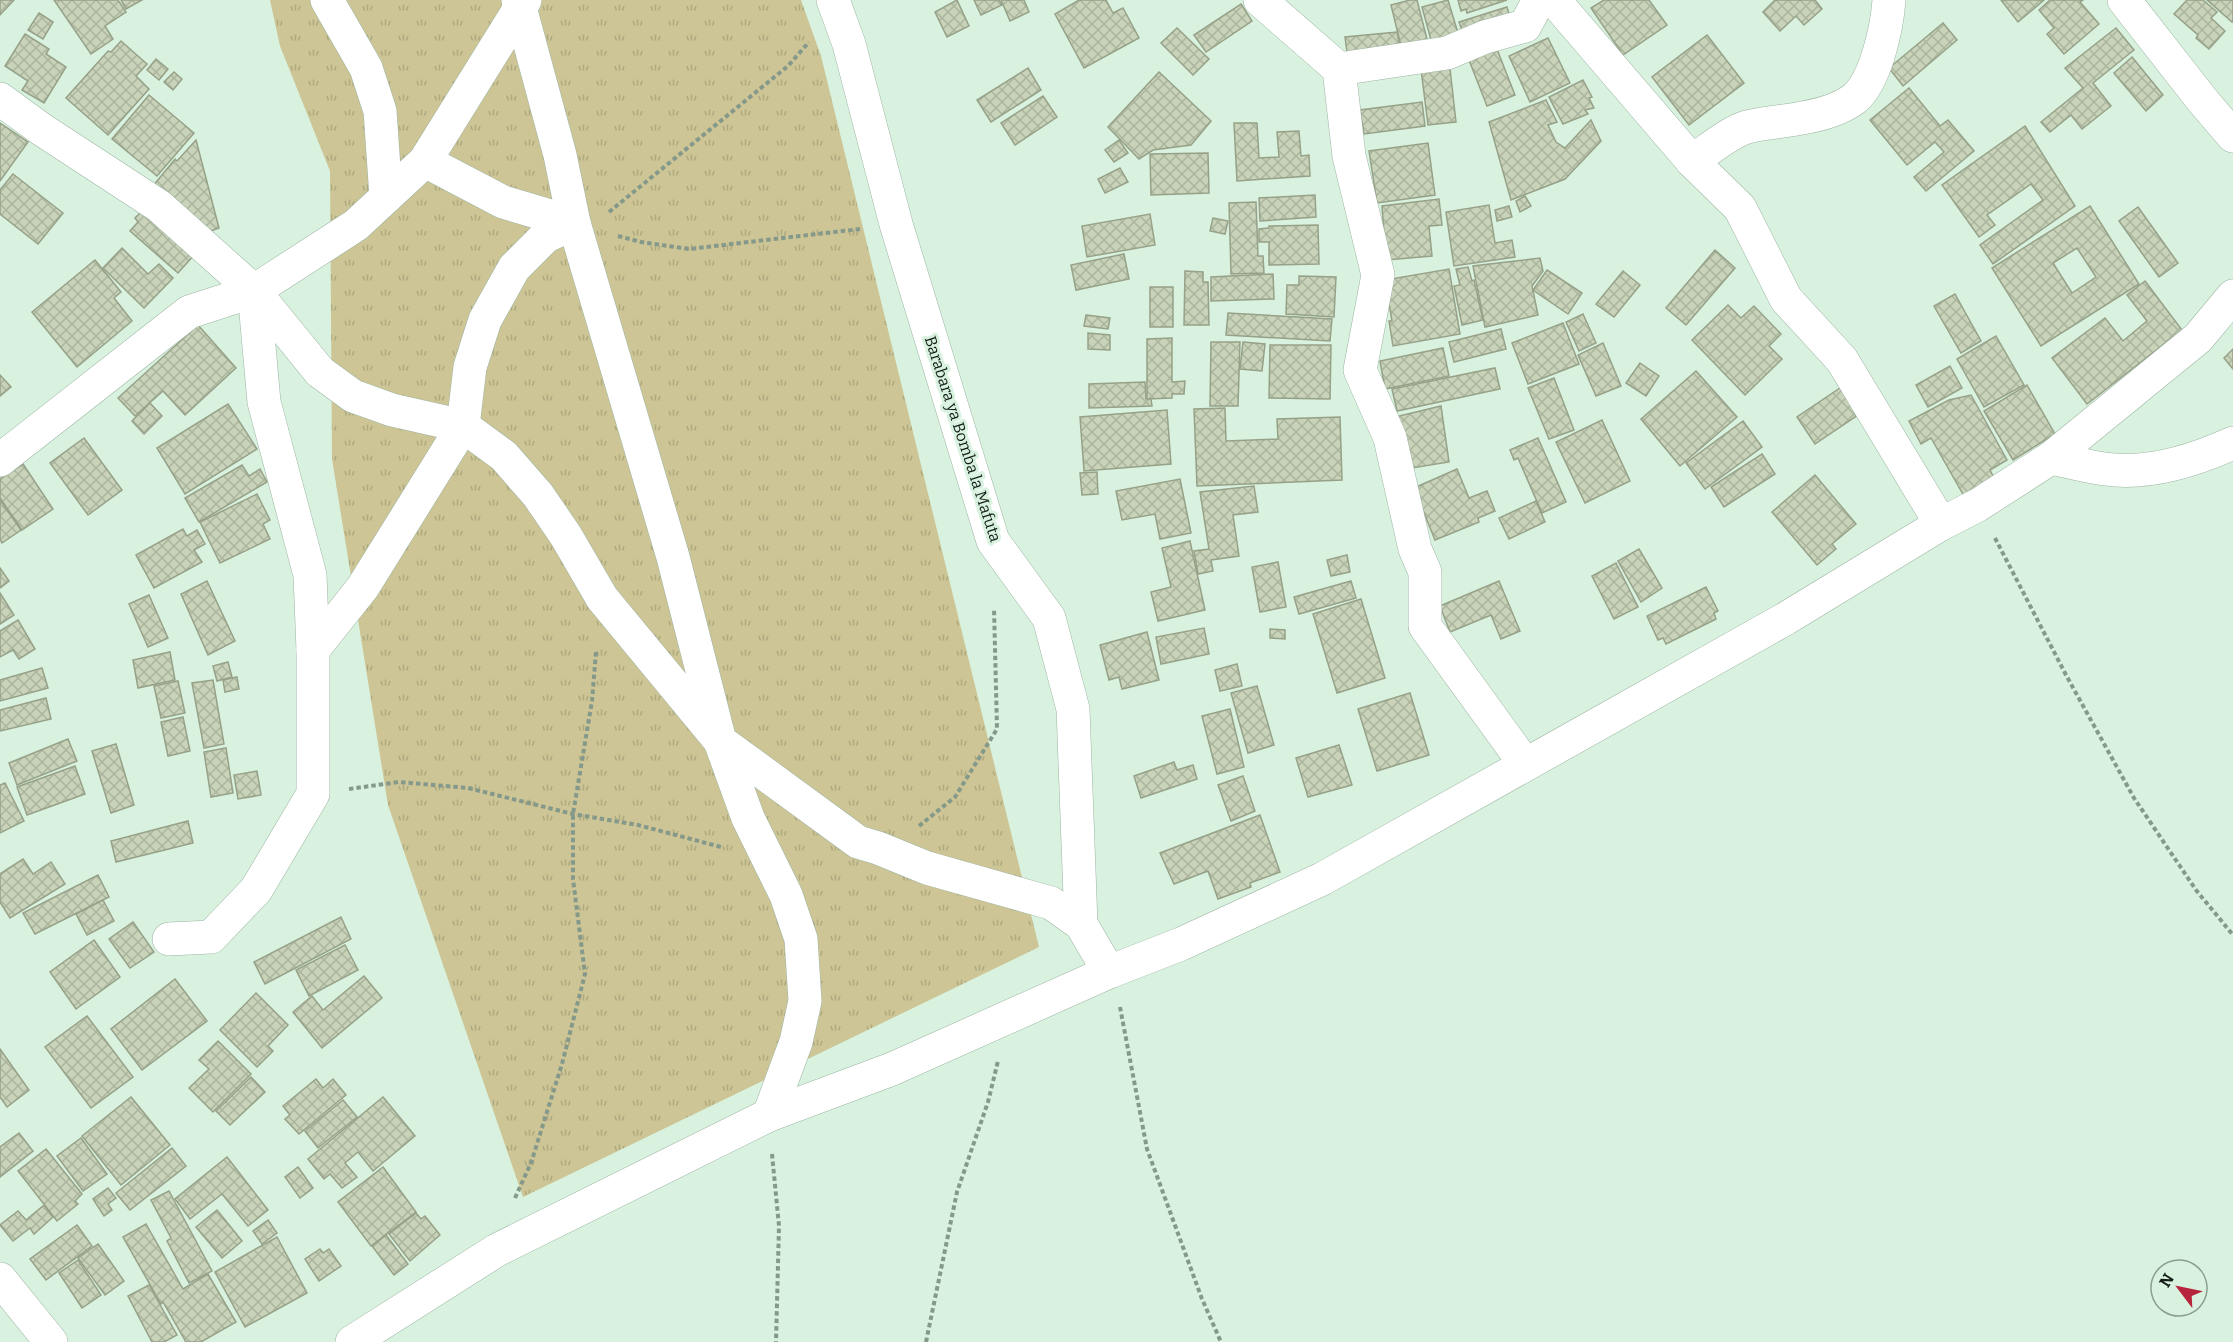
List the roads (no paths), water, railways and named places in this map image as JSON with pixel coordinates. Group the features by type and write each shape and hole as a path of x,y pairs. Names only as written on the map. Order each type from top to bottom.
{"street":[{"path":"327,0 366,68 380,111 386,197"},
{"path":"1260,0 1339,69 1349,156 1378,275 1360,370 1390,438 1415,549 1425,572 1425,626 1526,764"},
{"path":"1339,69 1447,53 1485,37 1525,26 1539,0"},
{"path":"1554,0 1692,162 1740,208 1786,298 1842,360 1941,524"},
{"path":"1692,162 1739,130 1837,110 1856,97 1872,74 1885,30 1889,0"},
{"path":"2124,0 2233,136"},
{"path":"0,459 189,312 254,291 356,225 425,161 521,3"},
{"path":"521,3 560,155 574,223 673,558 720,741 748,818 786,895 801,939 805,1001 796,1042 769,1115"},
{"name":"Barabara ya Bomba la Mafuta","path":"835,5 849,44 896,225 993,541 1049,618 1073,709 1081,924 1109,972"},
{"path":"0,99 41,129 159,206 254,291 320,372 353,396 392,410 463,426 504,456 538,495 566,536 602,598 720,741 858,842 927,868 1051,903 1081,924"},
{"path":"425,161 503,202 574,223"},
{"path":"313,650 363,587 463,426 470,367 485,320 514,268 545,237 574,223"},
{"path":"169,939 211,937 256,890 313,794 313,650 310,574 264,402 254,291"},
{"path":"352,1342 497,1250 769,1115 892,1069 1109,972 1181,944 1322,879 1785,619 1941,524 1978,505 2051,458 2198,339 2233,296"},
{"path":"2051,458 2116,470 2157,467 2206,455 2233,442"},
{"path":"0,1279 51,1342"}]}
